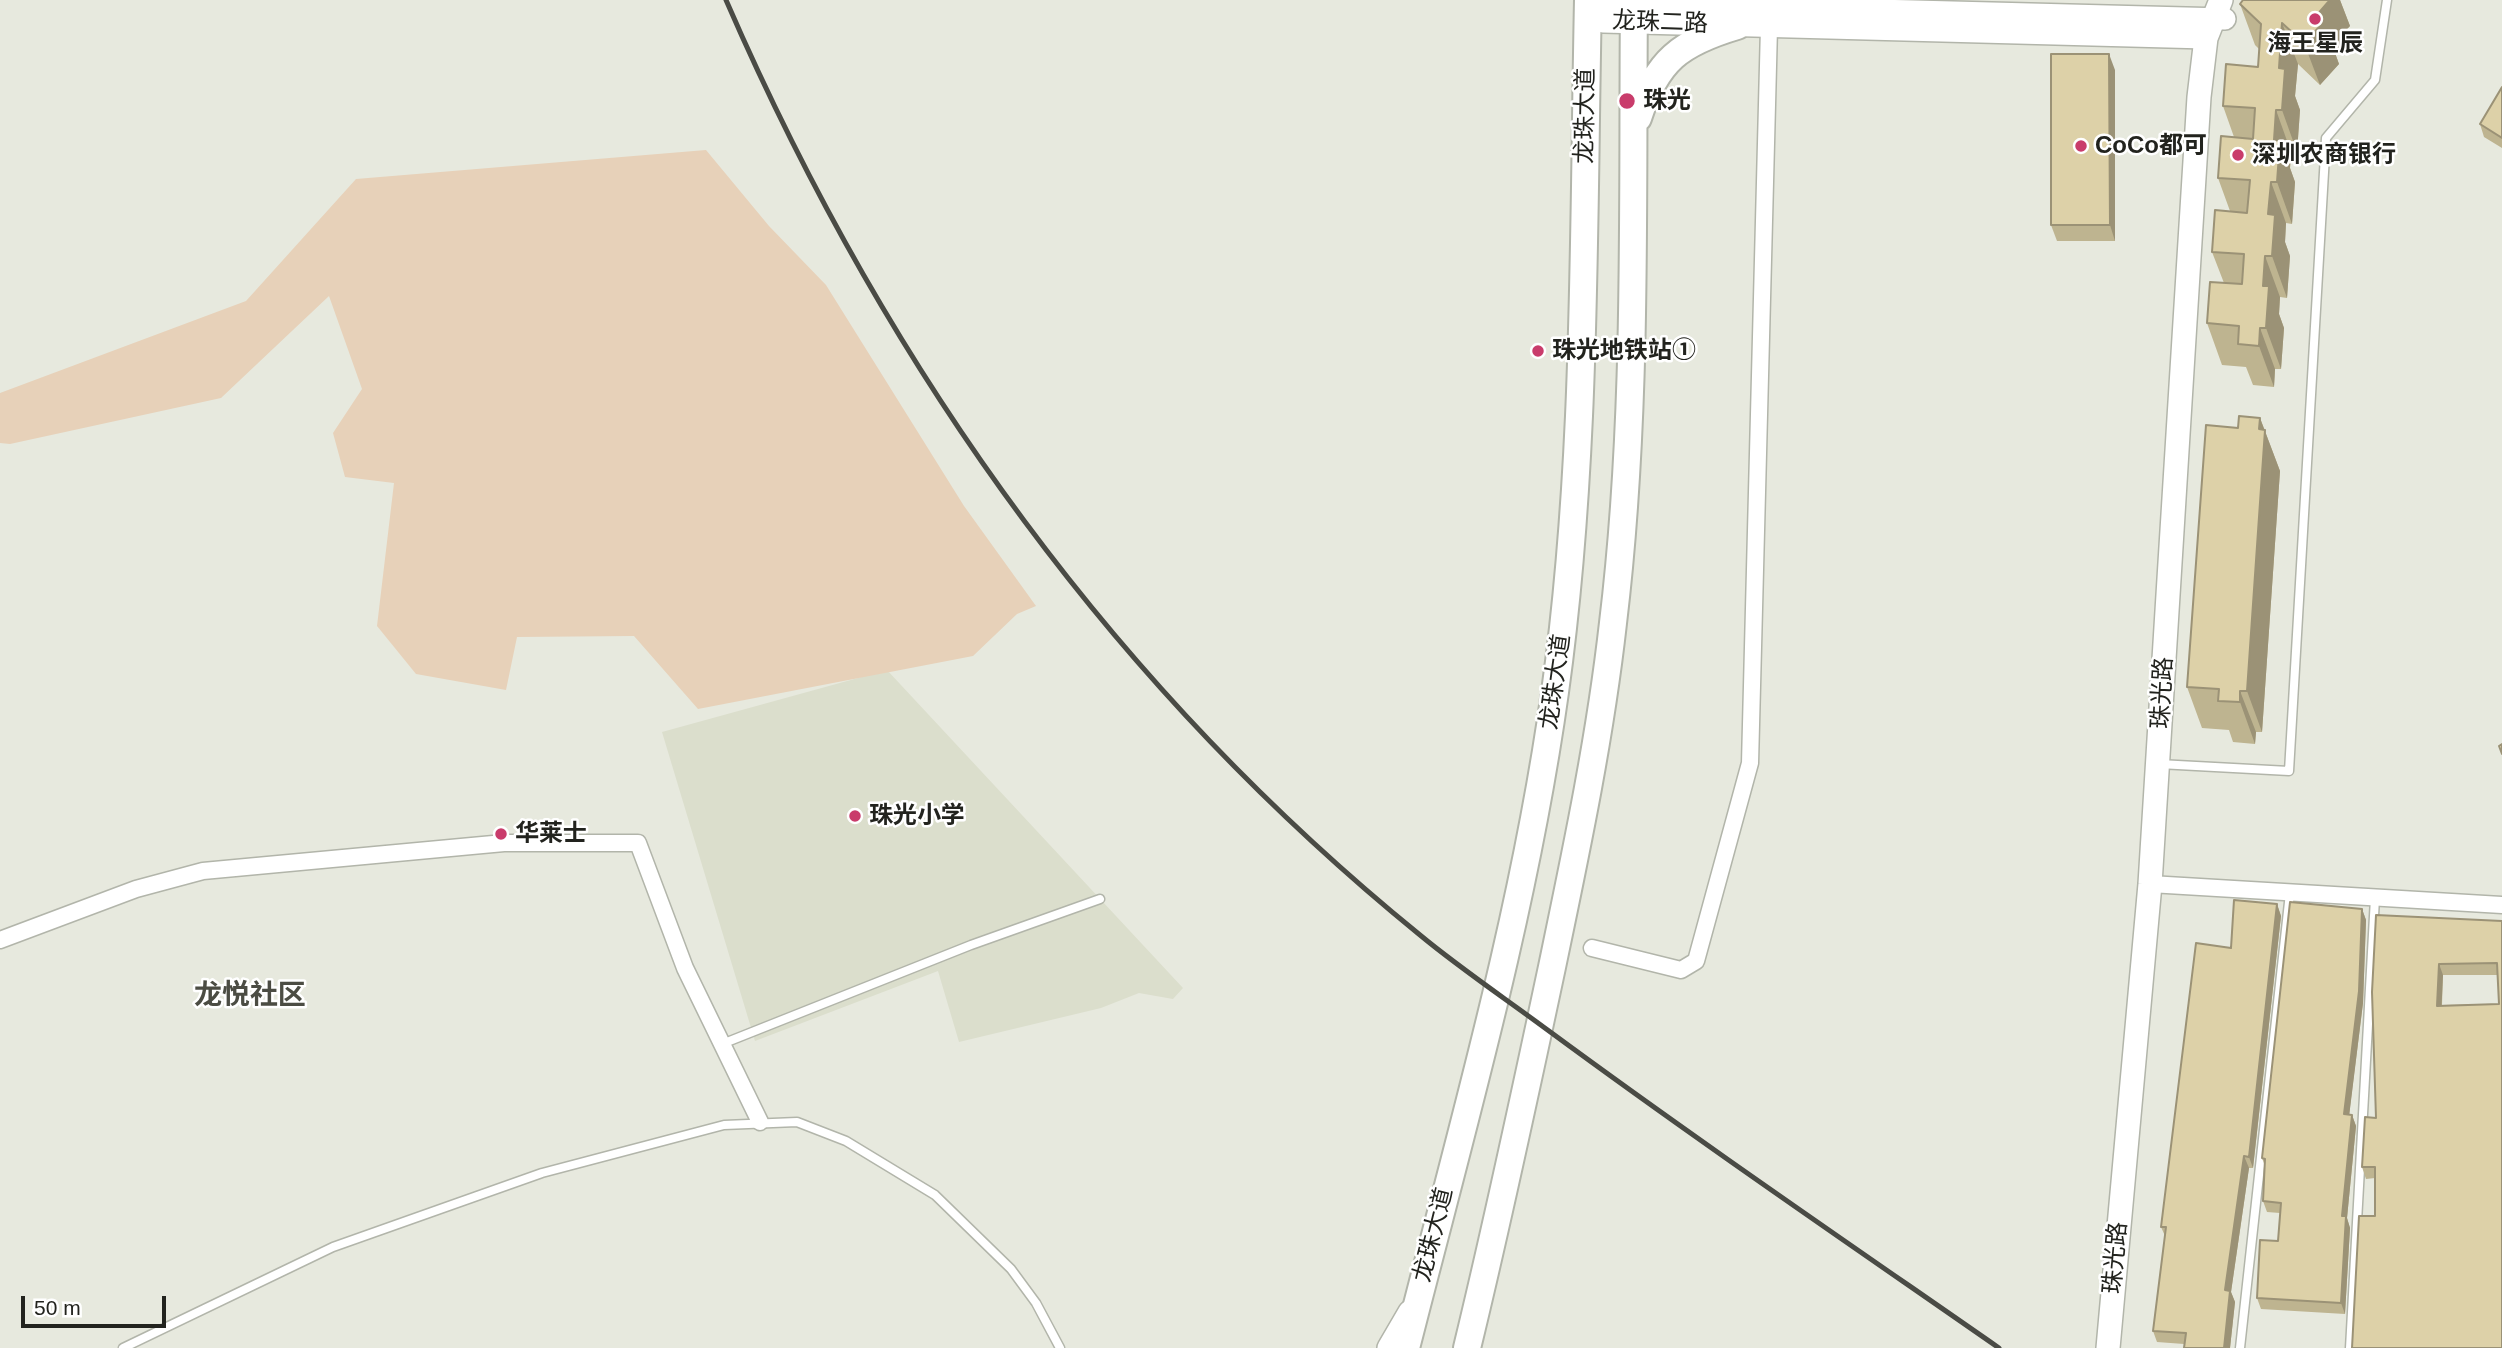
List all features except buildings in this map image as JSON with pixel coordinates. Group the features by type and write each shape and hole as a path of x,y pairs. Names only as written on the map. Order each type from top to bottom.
{"main road":[{"name":"龙珠大道","path":"1406,1348 1527,852 1558,668 1578,455 1588,6"},
{"name":"龙珠大道","path":"1467,1348 1506,1186 1575,862 1603,701 1626,471 1634,9"},
{"path":"1633,136 1657,73 1671,58 1731,11"},
{"name":"珠光路","path":"2111,1346 2159,764 2199,97 2220,15"},
{"path":"1389,1348 1420,1294"}],"street":[{"name":"龙珠二路","path":"1588,6 1603,22 1634,9 2220,15"},
{"path":"1592,948 1681,970 1696,961 1749,763 1770,11"},
{"path":"0,940 136,889 204,871 504,843 638,843 685,968 760,1122"},
{"path":"2150,884 2502,905"}],"lane":[{"path":"2159,764 2289,771 2326,138 2375,80 2387,0"},
{"path":"2240,1348 2290,892"},
{"path":"2350,1348 2375,898"},
{"path":"722,1044 971,945 1100,899"},
{"path":"123,1348 346,1242 542,1173 724,1125 760,1122 797,1122 846,1141 935,1195 1011,1269 1036,1303 1060,1348"}],"shaded area":[{"path":"706,150 769,226 826,285 964,506 1036,606 1017,614 973,656 698,709 634,636 517,637 506,690 416,674 377,626 394,483 345,477 333,433 362,389 329,296 221,398 10,444 0,443 0,393 246,301 356,179"},
{"name":"珠光小学","path":"887,670 1183,988 1173,999 1139,993 1101,1008 959,1042 938,971 755,1041 662,732"}],"railway":[{"path":"726,0 789,134 858,264 934,390 1016,510 1106,625 1203,734 1308,838 1451,960 1717,1152 1999,1348"}],"place":[{"name":"海王星辰","path":"2315,19"},
{"name":"珠光","path":"1627,101"},
{"name":"CoCo都可","path":"2081,146"},
{"name":"深圳农商银行","path":"2238,155"},
{"name":"珠光地铁站①","path":"1538,351"},
{"name":"珠光小学","path":"855,816"},
{"name":"华莱士","path":"501,834"}],"district":[{"name":"龙悦社区","path":"250,996"}]}
